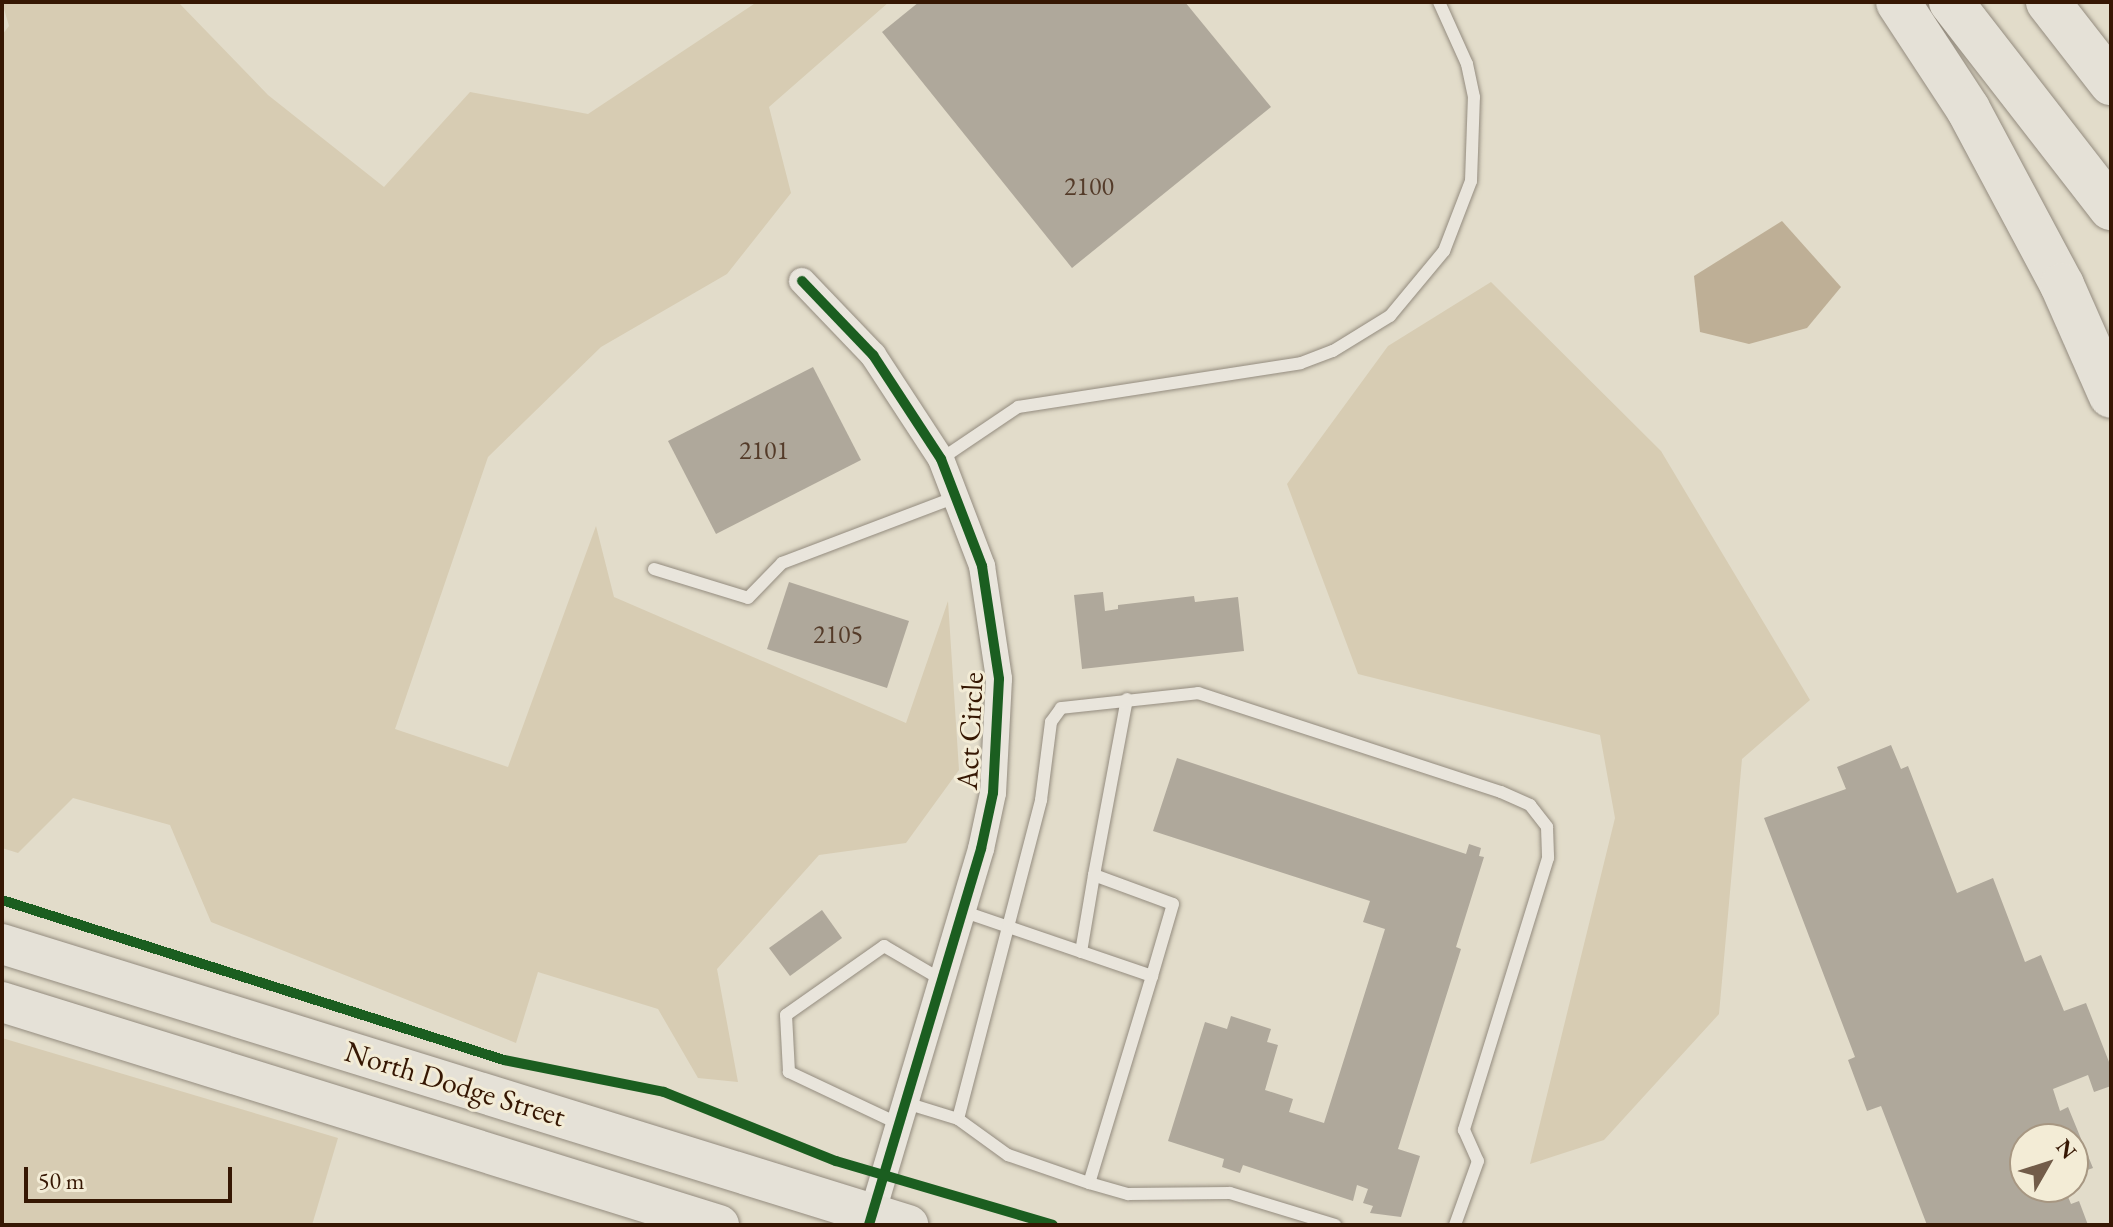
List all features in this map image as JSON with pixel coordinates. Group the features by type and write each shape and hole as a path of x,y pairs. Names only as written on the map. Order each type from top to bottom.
{"highway":[{"path":"1898,2 1968,109 2062,285 2111,396"},
{"path":"1951,2 2111,208"},
{"path":"2052,7 2111,62"},
{"path":"2052,7 2111,83"}],"main road":[{"name":"North Dodge Street","path":"2,944 883,1221"},
{"name":"North Dodge Street","path":"2,1002 719,1225"}],"street":[{"name":"Act Circle","path":"802,281 873,355 941,459 958,495 982,566 999,679 993,793 902,1114 883,1221"}],"lane":[{"path":"941,459 1018,407 1048,398 1301,363 1352,341 1390,316 1444,251 1471,181 1474,97 1467,64 1439,2"},
{"path":"654,569 748,598 782,563 958,495"},
{"path":"958,1119 1041,800 1051,722 1061,708 1198,693 1501,792 1530,805 1547,827 1548,858 1464,1130 1478,1161 1455,1225"},
{"path":"1081,952 1127,699"},
{"path":"1089,1183 1173,904 1094,875"},
{"path":"962,911 1152,976"},
{"path":"942,980 884,946 786,1015 789,1072 902,1114 958,1119 1008,1155 1128,1194 1230,1193 1335,1225"}],"shaded area":[{"path":"2,2 178,2 268,95 384,187 470,92 588,114 757,2 889,2 769,107 791,193 727,274 601,347 488,457 395,729 508,767 596,526 614,597 906,723 948,601 959,770 906,843 819,855 717,969 738,1082 698,1078 658,1009 538,972 516,1043 211,922 170,825 73,798 18,853 2,848 2,35 9,26"},
{"path":"1782,221 1841,287 1807,328 1749,344 1700,332 1694,276"},
{"path":"1491,282 1661,451 1810,700 1742,759 1719,1014 1604,1140 1530,1164 1615,818 1600,735 1358,674 1287,484 1388,346"},
{"path":"2,1038 338,1138 312,1225 2,1225"}],"building":[{"path":"919,2 1185,2 1271,107 1072,268 882,32"},
{"path":"813,367 861,460 716,534 668,441"},
{"path":"789,582 909,621 887,688 767,649"},
{"path":"1103,592 1105,611 1118,609 1118,605 1194,596 1195,602 1238,597 1244,651 1082,669 1074,595"},
{"path":"1891,745 1901,769 1908,766 1957,893 1993,878 2025,962 2041,955 2064,1011 2086,1003 2111,1067 2111,1086 2094,1092 2088,1075 2053,1089 2060,1111 2068,1107 2075,1123 2009,1123 2009,1203 2080,1203 2088,1225 1927,1225 1881,1106 1867,1111 1848,1060 1855,1057 1764,818 1846,789 1837,767"},
{"path":"1177,758 1466,854 1469,844 1481,848 1479,856 1484,857 1456,947 1461,949 1398,1149 1420,1156 1401,1217 1370,1213 1373,1206 1363,1203 1368,1189 1357,1185 1353,1201 1243,1165 1240,1173 1222,1167 1224,1159 1168,1141 1205,1022 1227,1029 1231,1016 1271,1029 1267,1042 1278,1045 1265,1090 1293,1099 1289,1112 1324,1123 1385,929 1363,922 1370,901 1153,831"},
{"path":"822,910 842,938 790,976 769,948"}],"cycle path":[{"path":"802,281 873,355 941,459 982,566 999,679 993,793 981,849 869,1225"},
{"path":"2,900 504,1060 664,1092 836,1161 1053,1225"}]}
